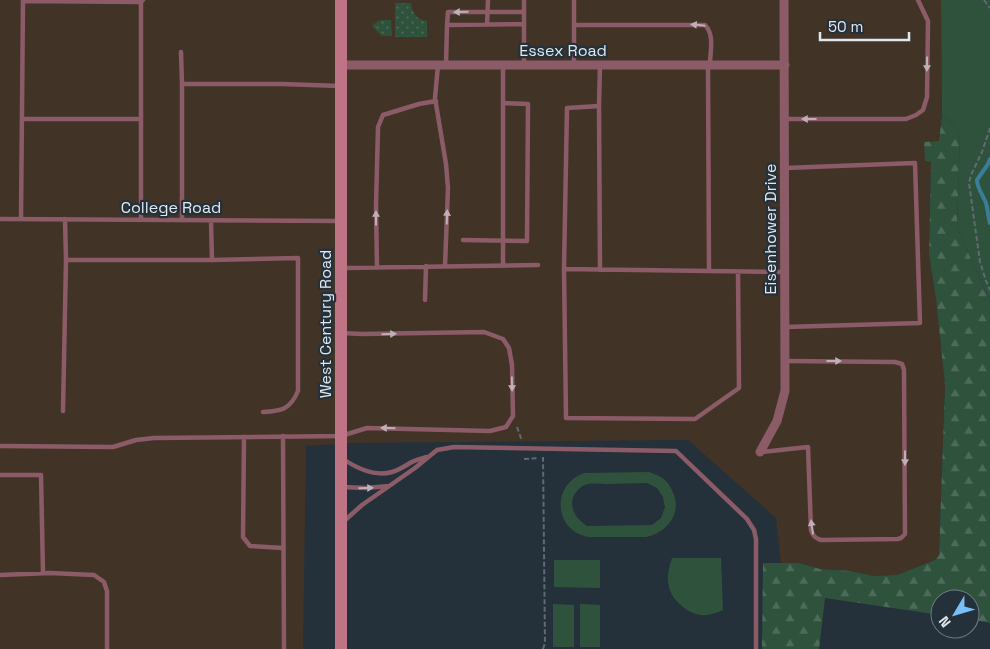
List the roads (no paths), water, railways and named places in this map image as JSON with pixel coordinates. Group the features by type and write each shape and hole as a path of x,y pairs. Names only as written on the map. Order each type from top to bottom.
{"main road":[{"name":"West Century Road","path":"341,0 341,649"}],"street":[{"name":"Eisenhower Drive","path":"760,452 777,420 785,391 784,0"},
{"name":"Essex Road","path":"341,65 785,64"}],"lane":[{"path":"21,219 23,0 142,1 141,220"},
{"path":"487,25 488,0"},
{"path":"524,0 524,65"},
{"path":"574,0 574,65"},
{"path":"785,119 906,119 923,110 927,97 928,21 918,0"},
{"path":"445,266 448,188 436,101 448,12 524,12"},
{"path":"447,25 524,24"},
{"path":"575,25 705,25 710,32 709,271"},
{"path":"181,52 182,220"},
{"path":"502,266 503,65"},
{"path":"600,65 600,270"},
{"path":"182,84 341,86"},
{"path":"376,267 378,128 383,115 436,101"},
{"path":"463,240 526,242 528,104 503,103"},
{"path":"599,106 567,108 564,269 566,418 695,419 739,388 738,272"},
{"path":"22,119 142,119"},
{"path":"785,168 915,163 920,323 785,327"},
{"name":"College Road","path":"0,219 341,221"},
{"path":"64,411 65,219"},
{"path":"211,220 212,260"},
{"path":"66,260 298,258 298,391 295,399 289,406 281,410 263,412"},
{"path":"341,268 538,265"},
{"path":"425,300 426,266"},
{"path":"564,269 785,272"},
{"path":"0,446 113,447 136,440 154,438 341,436 366,428 490,431 506,427 513,416 512,365 509,348 503,339 484,332 341,333"},
{"path":"760,452 808,447 811,530 813,536 822,540 898,539 904,534 904,370 902,364 895,362 785,361"},
{"path":"283,436 284,649"},
{"path":"244,437 243,537 250,546 284,548"},
{"path":"341,524 362,505 416,468 437,450 454,447 676,451 747,519 754,530 756,549 756,649"},
{"path":"341,458 367,472 380,475 394,472 413,461 429,456"},
{"path":"0,475 41,475 44,573"},
{"path":"341,487 366,488 391,485"},
{"path":"0,575 44,573 94,575 104,582 107,591 107,649"}],"waterway":[{"path":"990,159 977,180 986,203 990,223"}]}
